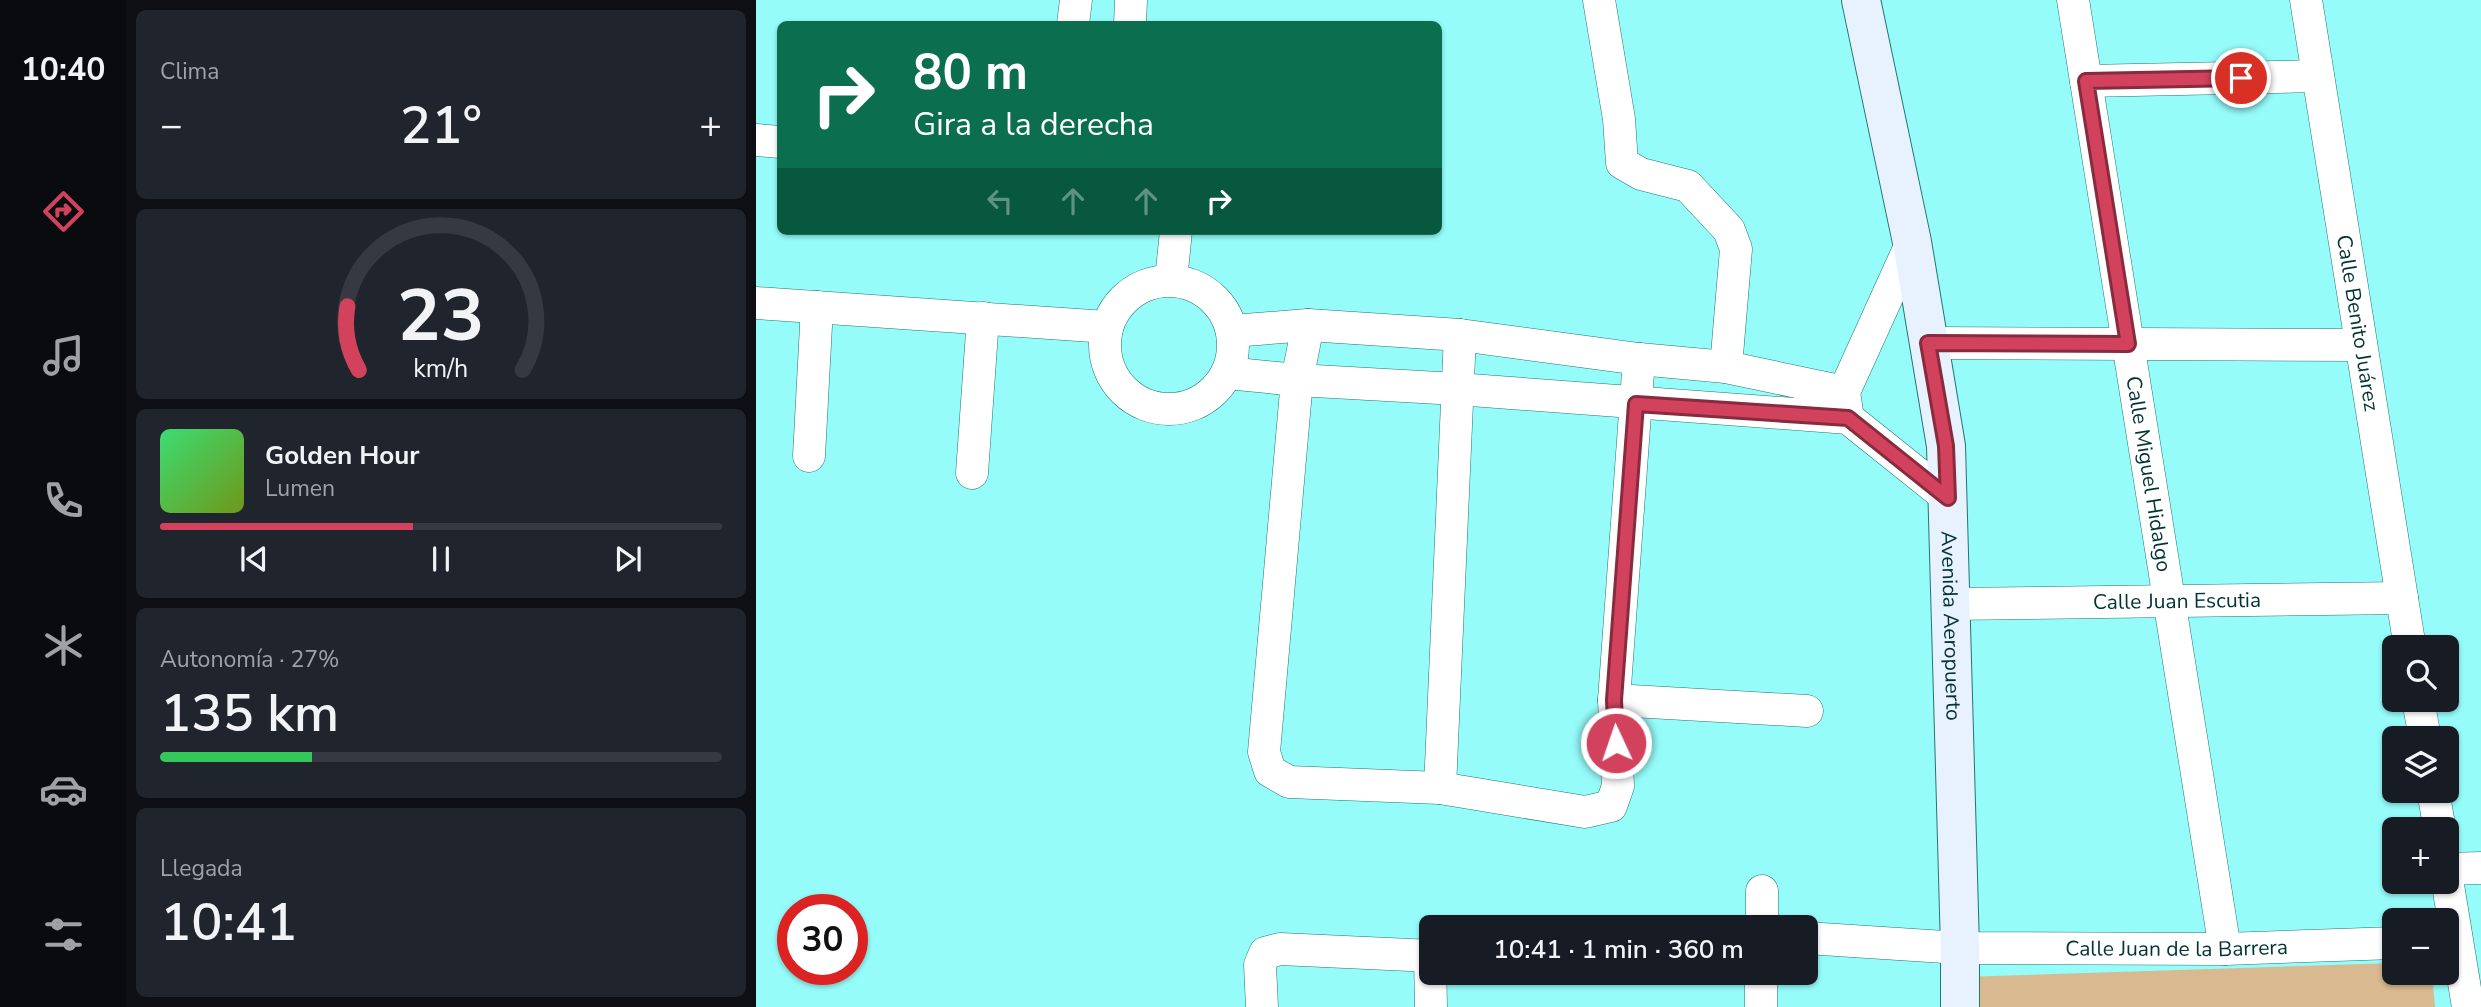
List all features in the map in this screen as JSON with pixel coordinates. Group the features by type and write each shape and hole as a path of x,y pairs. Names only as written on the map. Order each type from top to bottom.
{"main road":[{"name":"Avenida Aeropuerto","path":"1861,0 1912,242 1946,446 1960,948 1959,1007"}],"street":[{"path":"1073,21 1076,0"},
{"path":"1130,21 1131,0"},
{"path":"1599,0 1619,119 1622,163 1641,174 1688,186 1729,230 1736,249 1726,368"},
{"name":"Calle Miguel Hidalgo","path":"2073,0 2225,949"},
{"name":"Calle Benito Juárez","path":"2306,0 2408,635"},
{"path":"2086,81 2318,76"},
{"path":"756,140 777,142"},
{"path":"1171,280 1176,235"},
{"path":"1846,405 1912,242"},
{"path":"1171,280 1192,285 1210,295 1225,311 1232,331 1233,352 1227,373 1215,390 1197,402 1177,408 1156,407 1136,400 1120,386 1109,368 1105,348 1107,327 1117,308 1131,293 1150,283 1171,280"},
{"path":"756,303 1107,327"},
{"path":"809,456 817,307"},
{"path":"972,473 983,318"},
{"path":"1308,325 1297,380 1264,752 1270,771 1289,782 1440,788 1585,812 1611,806 1618,786 1614,700 1639,359"},
{"path":"1232,331 1308,325 1460,335 1726,368 1846,405 1948,498"},
{"path":"1440,788 1460,335"},
{"path":"1928,343 2361,345"},
{"path":"1227,373 1636,404 1846,405"},
{"name":"Calle Juan Escutia","path":"1951,604 2402,598"},
{"path":"1614,700 1807,711"},
{"path":"2459,870 2481,869"},
{"path":"1762,891 1762,915"},
{"name":"Calle Juan de la Barrera","path":"1818,939 1960,948 2225,949 2382,943"},
{"path":"1262,1007 1260,965 1265,953 1280,949 1419,955"},
{"path":"2459,970 2468,1007"},
{"path":"1430,985 1430,1007"},
{"path":"1761,985 1761,1007"}],"shaded area":[{"path":"2382,963 2382,985 2433,985 2435,1007 1961,1007 1961,977"}],"route":[{"path":"1616,743 1614,700 1636,404 1848,418 1948,498 1946,446 1928,343 2128,344 2086,81 2241,78"}]}
